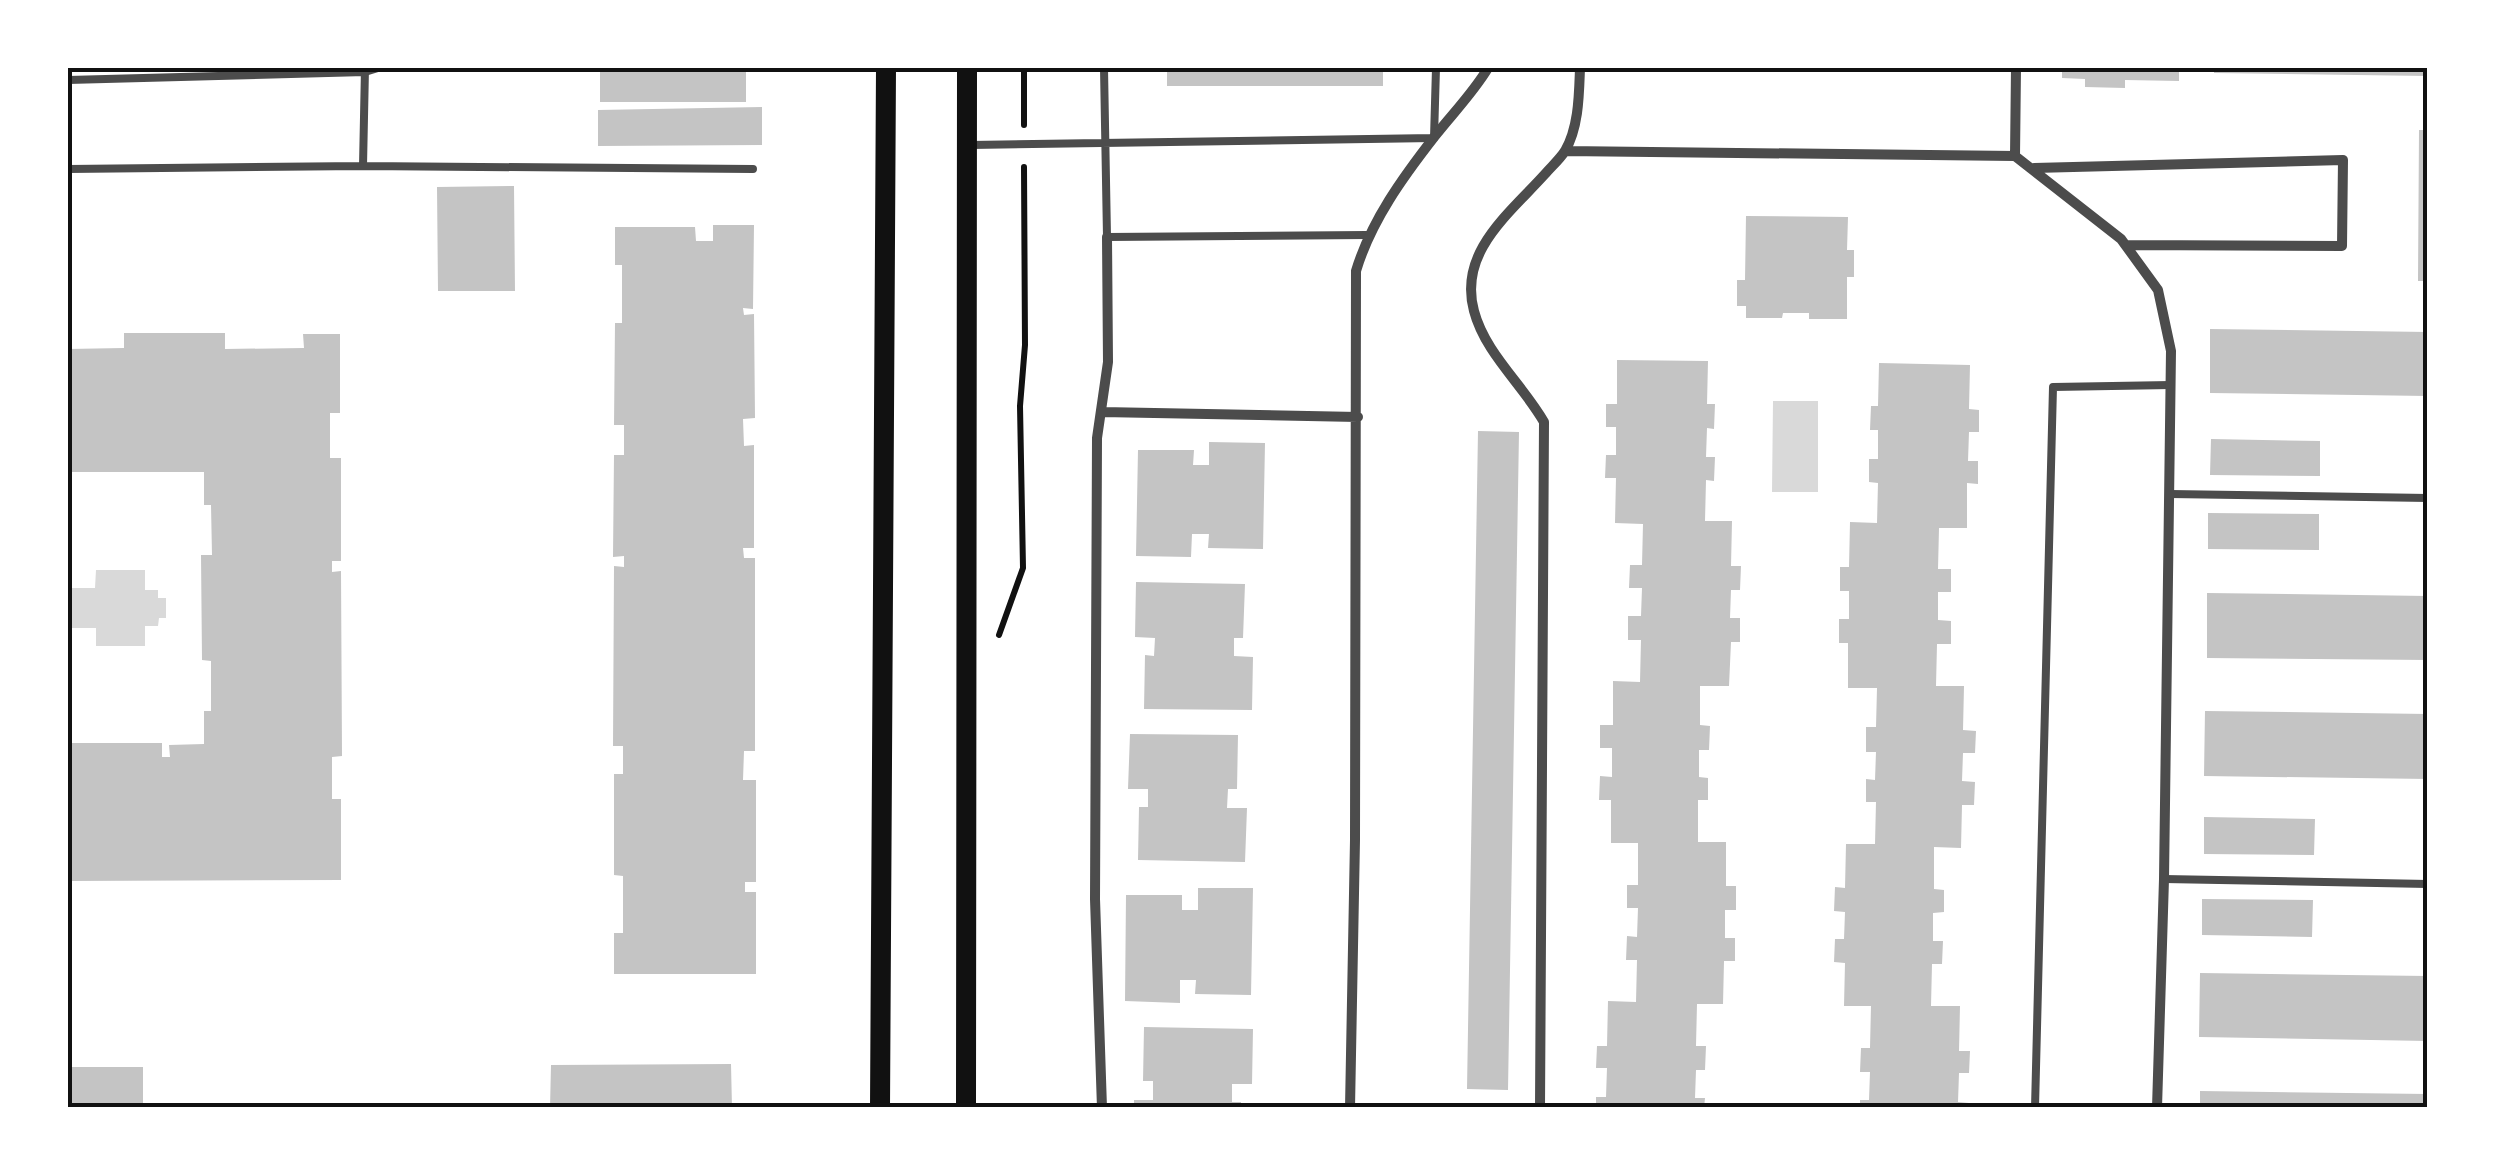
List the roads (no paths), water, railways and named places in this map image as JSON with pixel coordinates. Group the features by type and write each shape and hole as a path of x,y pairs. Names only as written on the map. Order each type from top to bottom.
{"main road":[{"path":"880,1108 886,68"},
{"path":"966,1108 967,68"}],"street":[{"path":"1350,1108 1358,416 1356,271 1367,235 1488,68"},
{"path":"1540,1108 1544,422 1482,334 1470,286 1474,260 1486,238 1566,151 1578,105 1580,68"},
{"path":"2015,156 2016,68"},
{"path":"1566,151 2015,156 2126,246 2158,290 2171,351 2171,385 2157,1108"},
{"path":"2032,168 2343,160 2342,246 2126,246"},
{"path":"1102,1108 1095,900 1097,438 1108,362 1106,237"},
{"path":"1102,412 1358,416"}],"lane":[{"path":"68,80 378,68"},
{"path":"1104,68 1106,237 1367,235"},
{"path":"967,145 1434,138 1436,68"},
{"path":"363,166 365,70"},
{"path":"68,169 363,166 752,170"},
{"path":"2035,1108 2053,387 2171,385"},
{"path":"2170,494 2428,498"},
{"path":"2164,879 2428,884"}]}
